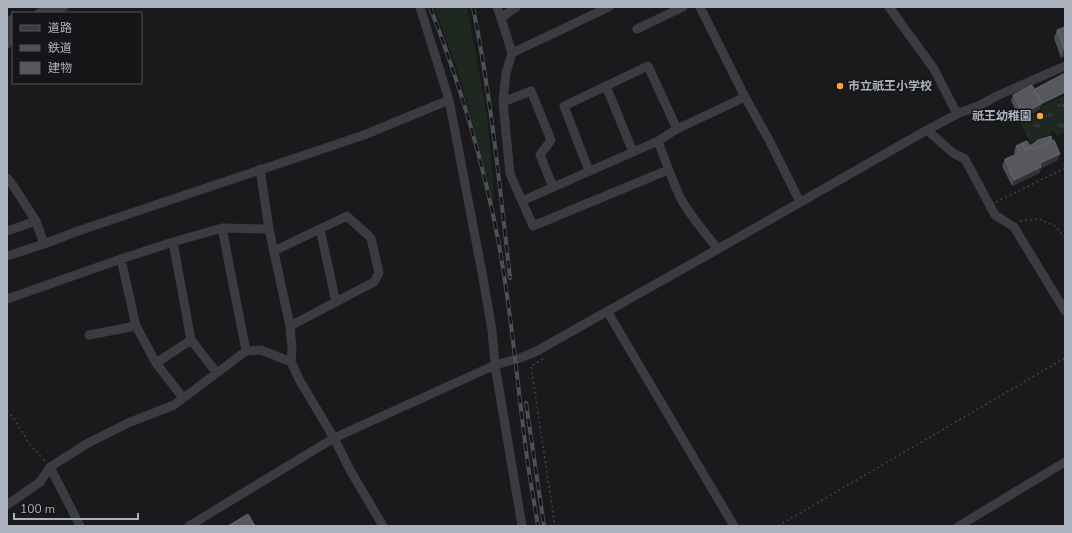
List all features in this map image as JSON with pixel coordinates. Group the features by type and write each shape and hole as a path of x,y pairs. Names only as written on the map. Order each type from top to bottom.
{"street":[{"path":"43,12 64,7"},
{"path":"420,7 449,100 484,278 492,330 495,365 522,526"},
{"path":"497,7 512,53 506,73 503,102 510,174 533,226 668,170"},
{"path":"501,18 516,7"},
{"path":"512,53 609,7"},
{"path":"637,29 683,7"},
{"path":"700,7 744,97 769,140 800,202"},
{"path":"889,7 934,68 957,114"},
{"path":"7,44 10,40 7,24 8,20 12,19"},
{"path":"589,171 564,106 648,66 677,129"},
{"path":"189,526 334,438 495,365 535,352 927,130 957,114 978,106 998,95 1065,66"},
{"path":"606,86 633,152"},
{"path":"503,102 531,90 551,140 540,155 553,187"},
{"path":"522,201 658,141 677,129 744,97"},
{"path":"7,256 364,134 449,100"},
{"path":"927,130 953,153 965,159 995,215 1012,225 1065,311"},
{"path":"658,141 668,170 682,199 700,228 718,249"},
{"path":"260,169 269,228 290,326 292,349 290,362 383,526"},
{"path":"7,178 36,221 44,244"},
{"path":"274,251 347,216 371,238 379,273 374,282 290,326"},
{"path":"7,231 36,221"},
{"path":"7,299 121,259 222,228 269,228"},
{"path":"222,228 246,352"},
{"path":"320,229 336,302"},
{"path":"173,242 191,340 217,373"},
{"path":"121,259 136,326 156,363 183,398"},
{"path":"607,311 734,526"},
{"path":"89,335 136,326"},
{"path":"156,363 191,340"},
{"path":"7,505 40,482 50,466 88,443 128,423 174,405 246,352 261,350 290,362"},
{"path":"959,526 1065,463"},
{"path":"50,466 80,526"}],"path":[{"path":"989,205 1065,168"},
{"path":"1012,225 1021,221 1038,219 1055,226 1065,238"},
{"path":"544,358 530,366 555,526"},
{"path":"778,526 1065,358"},
{"path":"7,411 13,416 30,445 50,466"}],"green space":[{"path":"434,7 467,7 487,116 493,179 493,206 489,184 460,77"},
{"path":"1065,95 1065,132 1057,136 1054,131 1031,143 1020,122 1041,111 1040,107"}],"building":[{"path":"1065,27 1065,49 1064,49 1057,30"},
{"path":"1065,73 1065,92 1042,103 1034,90"},
{"path":"1032,85 1041,104 1023,113 1013,95"},
{"path":"1051,136 1052,141 1033,150 1032,147 1025,150 1022,143 1027,141 1030,146 1038,140"},
{"path":"1054,140 1060,154 1040,163 1041,167 1014,180 1005,159 1019,153 1016,146 1022,143 1025,150 1032,147 1033,150"},
{"path":"248,514 255,526 228,526"}],"railway":[{"path":"430,7 470,124 493,214 504,273 525,444 538,526"},
{"path":"473,7 490,108 510,278"},
{"path":"526,403 544,526"}],"place":[{"name":"市立祇王小学校","path":"840,86"},
{"name":"祇王幼稚園","path":"1040,116"}]}
